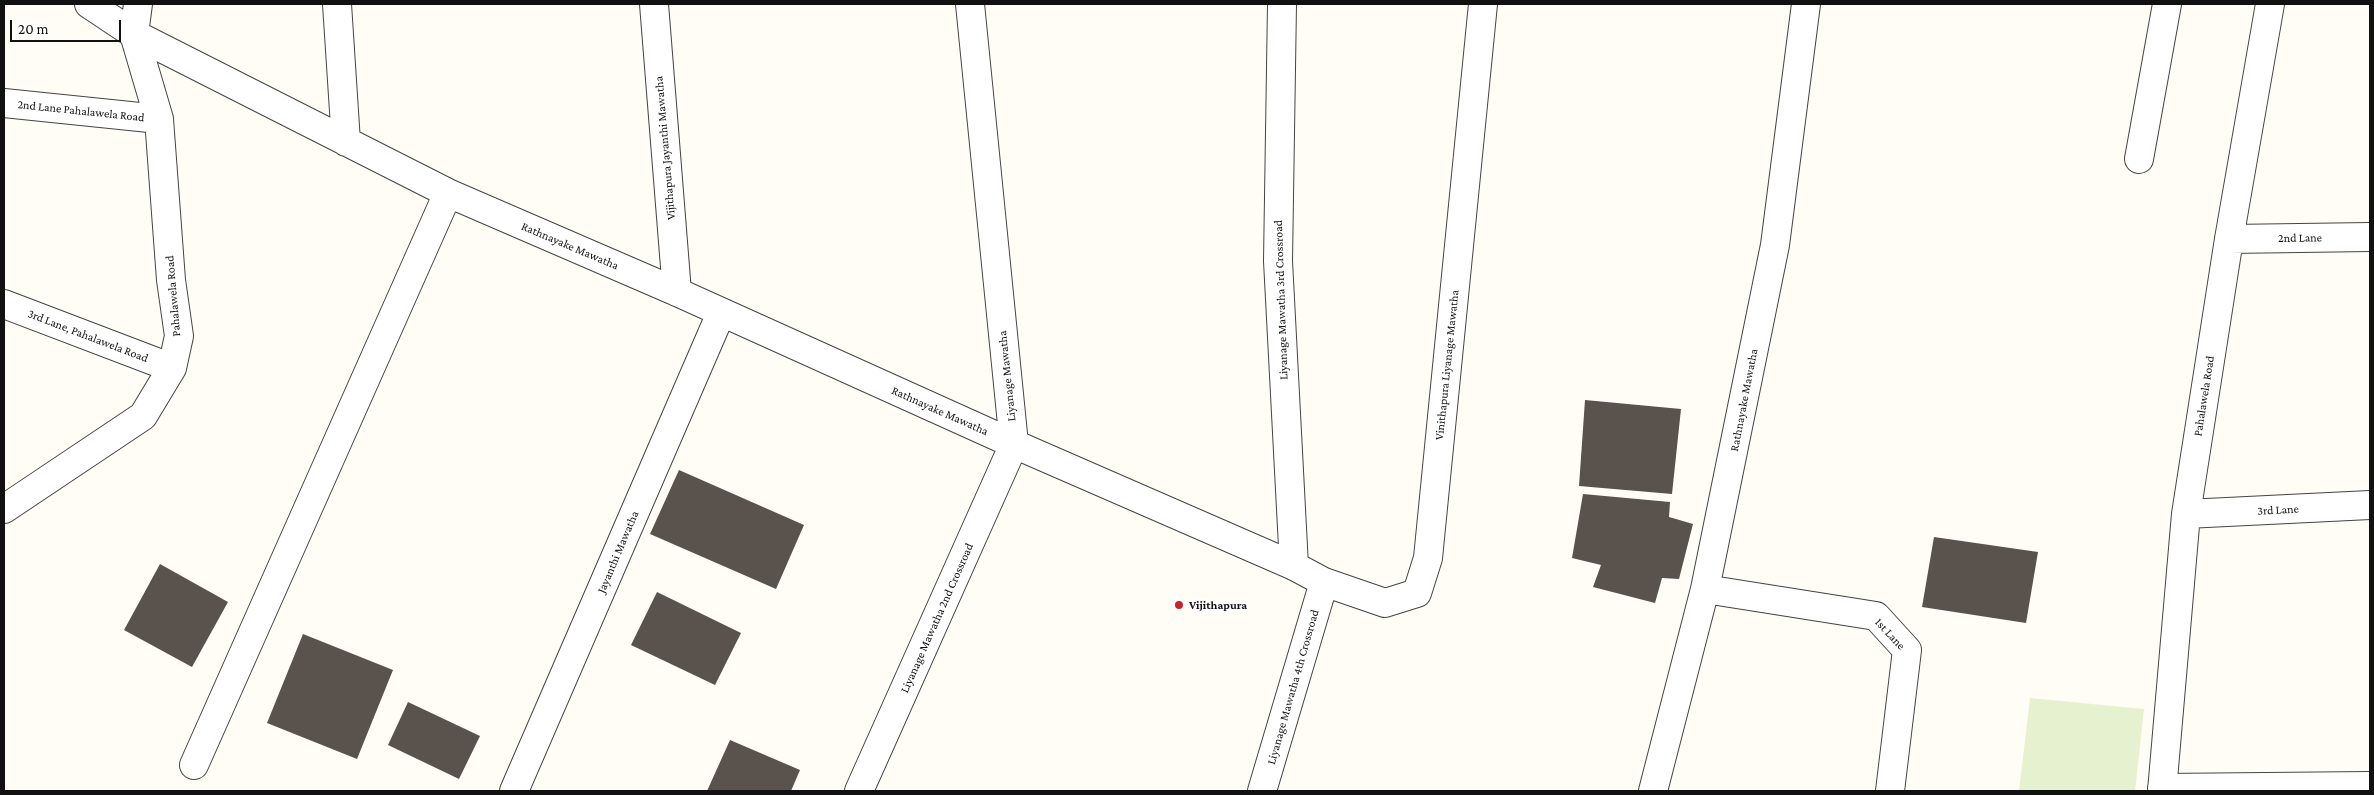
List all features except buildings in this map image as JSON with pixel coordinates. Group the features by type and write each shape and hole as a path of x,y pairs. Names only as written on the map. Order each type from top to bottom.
{"street":[{"name":"Rathnayake Mawatha","path":"89,4 134,34 448,193 677,292 1014,444"},
{"name":"Pahalawela Road","path":"4,509 143,416 172,368 179,336 172,280 159,119 134,34 138,4"},
{"path":"337,4 346,142"},
{"name":"Vijithapura Jayanthi Mawatha","path":"654,4 677,292"},
{"name":"Liyanage Mawatha","path":"970,4 1014,444"},
{"name":"Liyanage Mawatha 3rd Crossroad","path":"1282,4 1278,260 1294,566"},
{"name":"Vinithapura Liyanage Mawatha","path":"1294,566 1324,582 1385,603 1417,593 1428,558 1483,4"},
{"name":"Rathnayake Mawatha","path":"1653,791 1705,589 1775,246 1806,4"},
{"path":"2139,159 2167,4"},
{"name":"Pahalawela Road","path":"2162,789 2186,514 2229,239 2270,4"},
{"name":"2nd Lane Pahalawela Road","path":"4,103 159,119"},
{"path":"194,765 448,193"},
{"name":"2nd Lane","path":"2229,239 2370,237"},
{"name":"3rd Lane, Pahalawela Road","path":"4,304 172,368"},
{"name":"Jayanthi Mawatha","path":"514,791 721,312"},
{"path":"1014,444 1294,566"},
{"name":"Liyanage Mawatha 2nd Crossroad","path":"859,791 1014,444"},
{"name":"3rd Lane","path":"2186,514 2370,505"},
{"name":"Liyanage Mawatha 4th Crossroad","path":"1262,791 1324,582"},
{"name":"1st Lane","path":"1705,589 1876,616 1907,650 1890,791"},
{"path":"2162,789 2370,786"}],"green space":[{"path":"2030,698 2144,709 2135,791 2019,791"}],"place":[{"name":"Vijithapura","path":"1179,605"}]}
